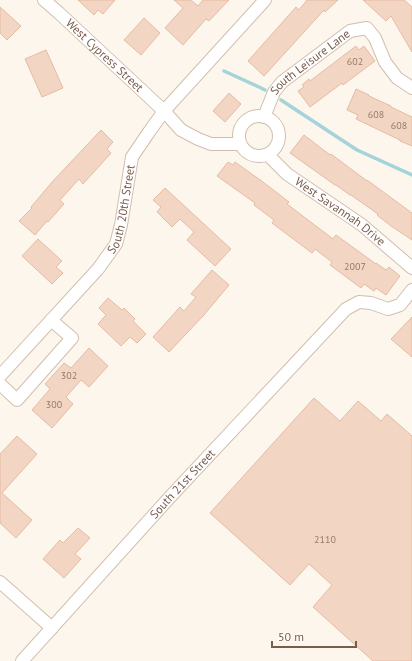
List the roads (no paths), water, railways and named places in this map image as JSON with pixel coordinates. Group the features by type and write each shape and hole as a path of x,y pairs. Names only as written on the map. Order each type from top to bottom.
{"street":[{"name":"West Cypress Street","path":"45,0 164,111"},
{"name":"South 20th Street","path":"0,376 98,269 116,244 121,226 132,157 149,132 164,111 265,0"},
{"name":"South Leisure Lane","path":"264,117 274,92 282,82 350,31 367,28 375,38 385,62 397,78 412,88"},
{"path":"164,111 181,130 198,140 211,144 240,144"},
{"path":"258,116 264,117 271,120 279,131 278,145 274,151 268,155 255,157 243,150 238,137 239,131 246,120 258,116"},
{"name":"West Savannah Drive","path":"268,155 287,174 362,225 412,268"},
{"name":"South 21st Street","path":"22,661 170,498 346,309 360,302 371,303 388,309 400,305 412,290"},
{"path":"0,384 17,400 72,338 51,320"},
{"path":"0,582 52,628"}],"waterway":[{"path":"224,71 265,90"},
{"path":"281,100 357,150 412,175"}]}
